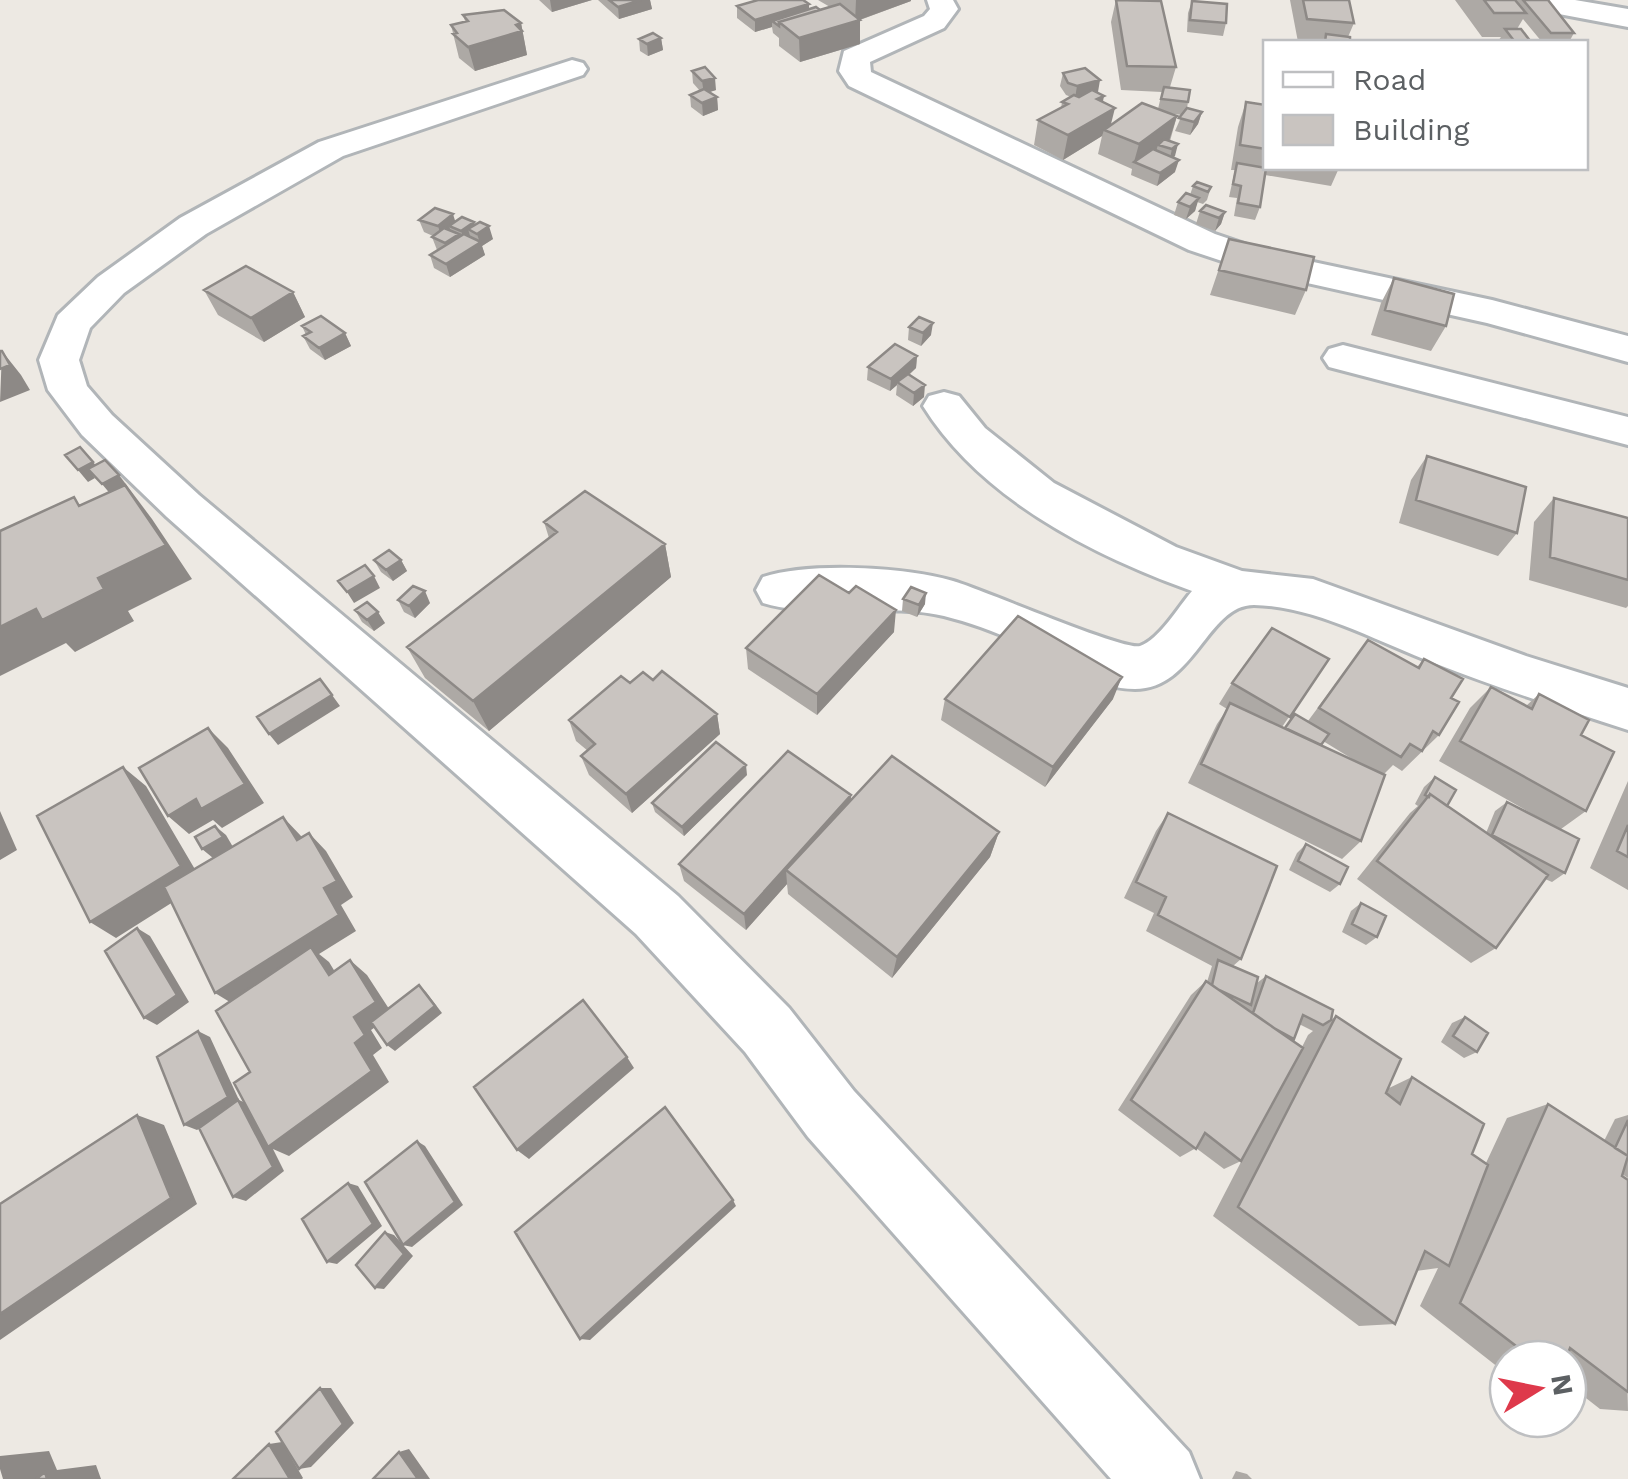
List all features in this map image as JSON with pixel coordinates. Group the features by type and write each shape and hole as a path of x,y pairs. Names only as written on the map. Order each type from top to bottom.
{"street":[{"path":"940,0 944,8 934,22 855,56 854,71 860,79 1202,242 1262,262 1492,312 1628,349"},
{"path":"1527,0 1628,18"},
{"path":"572,69 331,149 193,226 110,286 72,324 59,360 68,390 97,426 138,459 183,506 657,914 768,1030 831,1114 1162,1479"},
{"path":"1343,358 1628,431"},
{"path":"944,406 973,444 1060,506 1116,540 1240,589"},
{"path":"780,590 884,588 949,598 1044,633 1098,660 1136,669 1164,658 1216,595 1252,587 1313,598 1517,674 1628,709"}],"building":[{"path":"609,0 641,0 618,7"},
{"path":"758,0 803,0 809,4 755,20 737,6"},
{"path":"1116,0 1161,1 1176,67 1127,66"},
{"path":"1303,0 1349,0 1354,23 1307,19"},
{"path":"1484,0 1515,0 1526,13 1494,13"},
{"path":"1523,0 1548,0 1574,33 1551,33"},
{"path":"1192,1 1227,4 1226,23 1190,20"},
{"path":"840,4 860,20 799,38 779,22"},
{"path":"816,7 820,10 779,22 779,26 772,21"},
{"path":"504,10 521,23 516,25 522,31 468,47 453,34 457,33 451,25 468,21 463,15"},
{"path":"1505,29 1521,29 1529,40 1513,40"},
{"path":"653,33 661,38 647,44 639,39"},
{"path":"1326,34 1350,37 1350,40 1325,40"},
{"path":"705,67 715,78 702,81 692,71"},
{"path":"1085,68 1100,80 1077,86 1068,83 1063,73"},
{"path":"1164,87 1190,90 1188,102 1161,99"},
{"path":"704,89 717,97 702,103 690,95"},
{"path":"1092,90 1104,96 1097,99 1115,108 1068,135 1038,120 1068,104 1062,102 1074,95 1079,97"},
{"path":"1246,102 1263,105 1263,149 1240,145"},
{"path":"1142,103 1177,116 1139,144 1104,130"},
{"path":"1187,108 1202,112 1194,122 1179,118"},
{"path":"1164,139 1178,144 1172,149 1158,145"},
{"path":"1153,149 1179,160 1160,173 1134,162"},
{"path":"1237,163 1266,170 1260,207 1238,203 1241,186 1233,184"},
{"path":"1197,182 1211,187 1208,192 1193,186"},
{"path":"1186,193 1199,198 1190,207 1178,202"},
{"path":"1206,205 1225,212 1219,218 1200,211"},
{"path":"435,208 453,214 438,226 419,220"},
{"path":"462,217 474,222 461,231 449,226"},
{"path":"480,222 489,226 477,234 468,229"},
{"path":"444,228 459,234 445,243 432,237"},
{"path":"464,234 481,242 446,264 430,255"},
{"path":"1229,239 1314,257 1306,290 1219,270"},
{"path":"246,266 293,292 251,318 204,290"},
{"path":"1394,278 1454,294 1446,326 1385,310"},
{"path":"321,316 345,333 319,348 303,336 311,332 302,326"},
{"path":"919,317 933,323 923,333 909,327"},
{"path":"895,344 917,356 891,379 868,367"},
{"path":"0,351 10,365 0,369"},
{"path":"908,374 925,385 914,393 897,382"},
{"path":"80,447 93,462 78,470 65,455"},
{"path":"1427,456 1526,487 1517,533 1416,500"},
{"path":"105,460 119,475 102,484 88,469"},
{"path":"125,485 166,545 98,578 104,589 42,620 36,609 0,627 0,531 74,497 79,506"},
{"path":"585,491 665,544 473,701 407,647 557,532 544,522"},
{"path":"1554,498 1628,518 1628,580 1550,557"},
{"path":"389,550 401,560 386,570 374,560"},
{"path":"365,565 374,576 347,592 338,581"},
{"path":"819,575 849,593 856,586 896,610 817,694 746,648"},
{"path":"413,586 425,591 409,606 398,600"},
{"path":"911,587 926,593 919,605 903,599"},
{"path":"367,602 378,612 367,620 355,610"},
{"path":"1018,616 1122,677 1053,767 945,699"},
{"path":"1272,628 1329,659 1290,717 1232,683"},
{"path":"1368,640 1419,668 1424,659 1463,679 1451,698 1459,702 1439,735 1433,731 1422,751 1410,744 1401,757 1319,708"},
{"path":"662,671 717,714 626,794 581,756 595,744 569,720 621,676 630,683 643,672 653,680"},
{"path":"320,679 332,695 269,734 257,717"},
{"path":"1491,687 1532,709 1539,694 1589,720 1581,735 1614,752 1586,811 1460,741"},
{"path":"1230,703 1385,775 1361,841 1201,764"},
{"path":"1295,714 1329,734 1321,745 1285,728"},
{"path":"208,728 245,784 201,809 196,799 168,816 139,768"},
{"path":"716,742 746,765 682,827 652,803"},
{"path":"788,751 851,795 744,914 679,864"},
{"path":"892,756 999,832 897,957 786,870"},
{"path":"123,767 181,866 90,922 37,816"},
{"path":"1435,777 1456,790 1447,806 1430,794 1425,795"},
{"path":"1430,794 1548,875 1496,948 1377,861"},
{"path":"1507,802 1579,839 1565,873 1492,835"},
{"path":"1168,813 1277,866 1241,959 1158,915 1166,897 1136,882"},
{"path":"283,817 297,840 309,833 337,881 324,888 339,915 215,993 164,887"},
{"path":"1628,825 1628,857 1617,851"},
{"path":"215,826 223,837 202,849 195,837"},
{"path":"1306,844 1348,867 1340,884 1298,861"},
{"path":"1361,903 1386,916 1377,937 1352,924"},
{"path":"137,928 177,995 144,1018 105,951"},
{"path":"311,947 329,975 350,960 376,1002 354,1017 365,1035 355,1043 372,1071 268,1147 234,1083 250,1072 216,1011"},
{"path":"1218,960 1258,977 1251,1005 1212,985"},
{"path":"1266,976 1333,1010 1331,1020 1323,1025 1303,1015 1294,1039 1274,1028 1253,1013"},
{"path":"1206,981 1303,1048 1241,1161 1205,1133 1196,1149 1131,1100"},
{"path":"419,985 435,1006 387,1045 371,1022"},
{"path":"583,1000 627,1057 517,1150 474,1087"},
{"path":"1336,1016 1401,1059 1386,1093 1400,1104 1412,1077 1484,1124 1472,1154 1488,1165 1449,1266 1425,1251 1395,1324 1238,1207"},
{"path":"1465,1017 1488,1033 1477,1052 1453,1036"},
{"path":"198,1031 228,1097 184,1125 157,1057"},
{"path":"238,1100 273,1167 233,1197 199,1128"},
{"path":"1548,1104 1628,1156 1622,1176 1628,1180 1628,1392 1588,1362 1588,1339 1507,1339 1460,1303"},
{"path":"665,1107 733,1200 580,1339 515,1232"},
{"path":"137,1115 171,1198 0,1314 0,1204"},
{"path":"1628,1120 1628,1156 1615,1148"},
{"path":"417,1141 455,1202 403,1245 365,1182"},
{"path":"348,1183 373,1224 327,1262 302,1219"},
{"path":"385,1232 404,1254 375,1288 356,1265"},
{"path":"320,1388 343,1424 299,1469 276,1432"},
{"path":"269,1444 290,1479 233,1479"},
{"path":"399,1452 418,1479 373,1479"}]}
